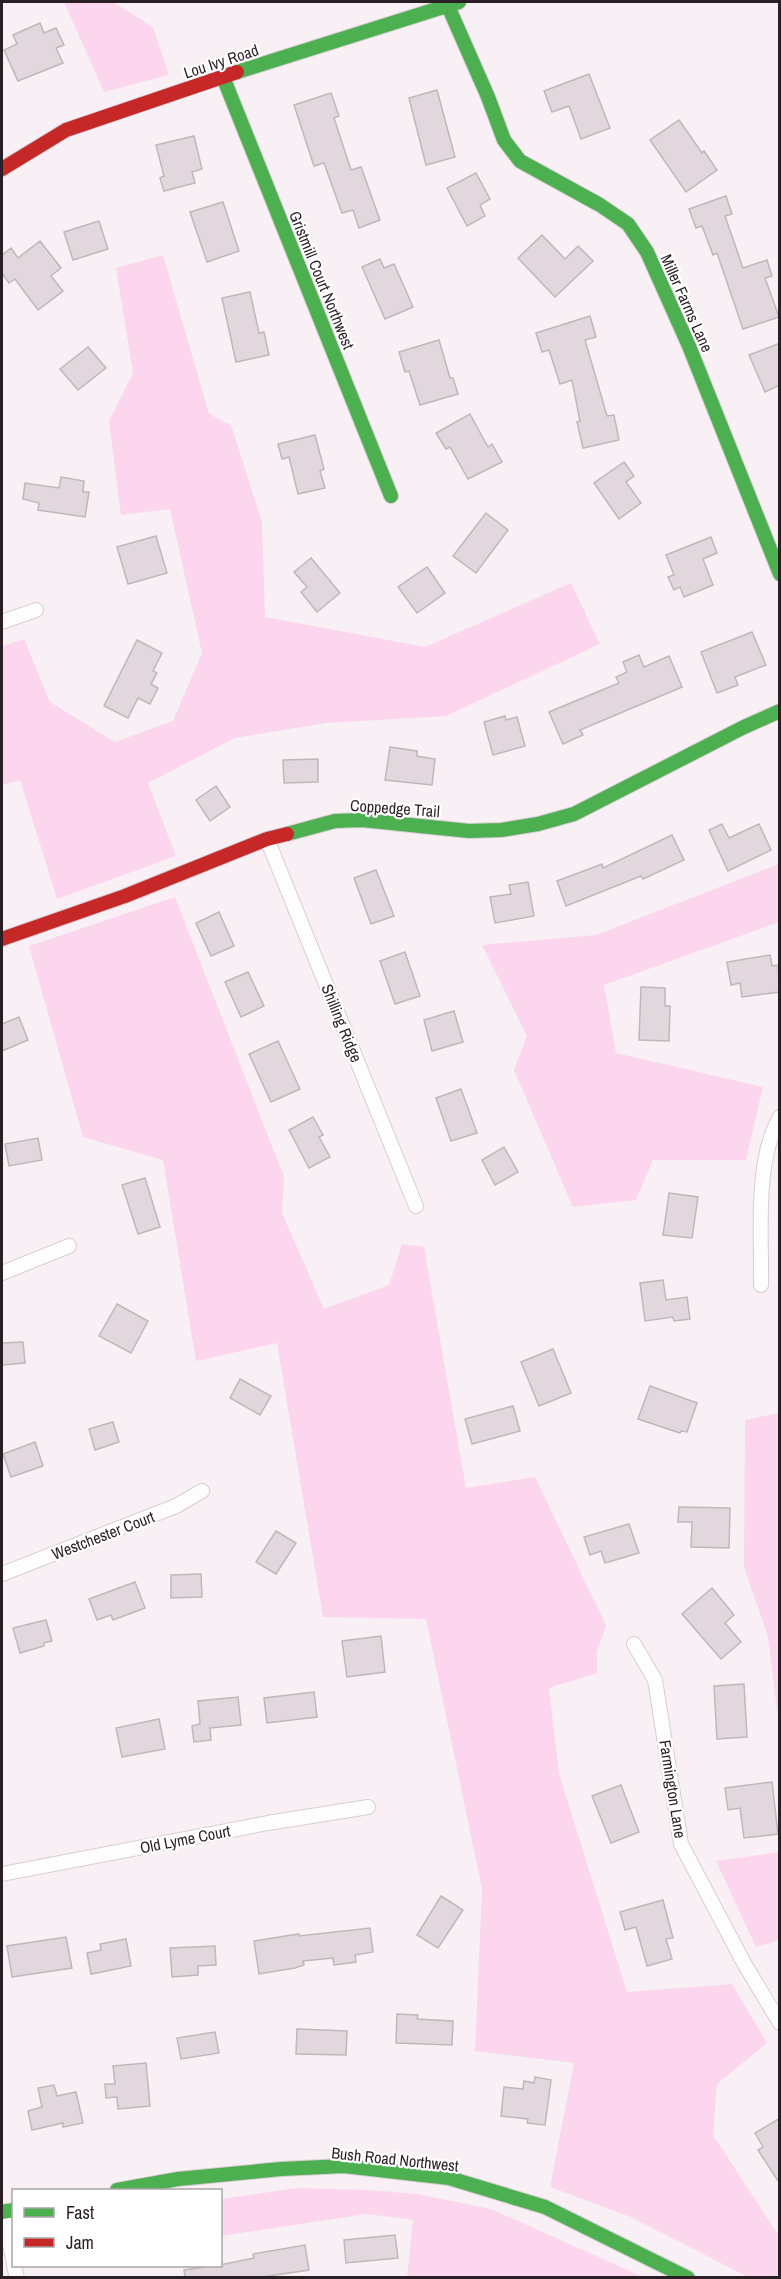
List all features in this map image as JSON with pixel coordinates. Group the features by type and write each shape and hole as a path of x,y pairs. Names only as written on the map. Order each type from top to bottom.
{"street":[{"name":"Lou Ivy Road","path":"2,170 66,130 223,77 454,4"},
{"name":"Miller Farms Lane","path":"454,4 504,140 520,160 600,205 628,224 647,252 662,280 780,574"},
{"name":"Gristmill Court Northwest","path":"223,77 391,496"},
{"path":"2,622 36,610"},
{"name":"Coppedge Trail","path":"2,939 125,896 267,839 335,821 353,820 469,831 501,831 574,814 780,711"},
{"name":"Shilling Ridge","path":"267,839 416,1206"},
{"path":"761,1285 763,1172 767,1148 780,1117"},
{"path":"2,1273 69,1246"},
{"name":"Westchester Court","path":"2,1574 176,1506 202,1491"},
{"name":"Farmington Lane","path":"634,1644 655,1680 681,1844 744,1965 780,2023"},
{"name":"Old Lyme Court","path":"2,1874 268,1823 368,1808"},
{"name":"Bush Road Northwest","path":"123,2189 178,2179 281,2169 344,2166 449,2178 545,2207 688,2277"},
{"path":"2,2212 12,2255"}],"shaded area":[{"path":"64,2 113,2 153,27 169,75 104,92"},
{"path":"163,255 209,414 231,425 262,522 265,617 425,647 571,583 600,644 446,716 326,723 235,738 148,783 176,856 57,899 20,780 2,785 2,646 24,639 50,702 115,742 173,721 202,653 170,509 121,515 109,421 133,373 116,268"},
{"path":"779,864 779,922 604,985 616,1053 763,1087 746,1160 653,1160 636,1200 573,1207 514,1070 527,1036 482,945 596,935"},
{"path":"175,897 284,1177 282,1213 324,1309 389,1285 402,1244 424,1247 466,1488 535,1477 606,1625 597,1652 597,1673 549,1688 559,1774 627,1992 732,1984 767,2043 717,2084 713,2135 779,2236 779,2277 748,2277 631,2217 550,2187 574,2063 475,2051 482,1889 426,1619 323,1617 277,1343 196,1361 163,1160 83,1137 29,946"},
{"path":"780,1413 779,1727 768,1637 744,1567 745,1420"},
{"path":"779,1852 779,1940 756,1947 716,1861"},
{"path":"297,2188 417,2194 491,2209 643,2277 407,2277 413,2220 367,2214 222,2236 222,2199"}],"building":[{"path":"40,23 44,33 56,28 64,45 56,48 63,63 18,81 4,50 17,44 13,35"},
{"path":"589,74 610,128 581,139 569,106 552,112 544,91"},
{"path":"437,90 455,157 426,165 409,98"},
{"path":"331,93 339,116 334,118 351,170 361,167 380,220 359,228 353,210 342,213 324,163 314,166 294,105"},
{"path":"679,120 717,170 686,192 650,140"},
{"path":"194,136 202,169 192,172 195,183 164,191 160,178 164,176 156,145"},
{"path":"476,173 490,199 480,205 485,216 467,226 447,188"},
{"path":"726,196 732,214 725,216 743,268 767,260 772,276 765,278 779,317 743,329 717,253 713,255 702,226 696,228 689,209"},
{"path":"223,202 239,251 207,262 190,212"},
{"path":"99,221 108,249 73,260 64,232"},
{"path":"542,235 565,259 578,246 593,261 555,297 518,258"},
{"path":"40,241 61,268 51,276 63,291 38,310 15,279 9,283 2,273 2,255 11,248 18,258"},
{"path":"380,259 384,268 394,264 413,307 385,319 362,267"},
{"path":"250,292 259,333 264,332 269,355 236,362 222,298"},
{"path":"590,316 596,337 585,340 607,416 614,415 619,440 583,448 572,380 560,384 549,350 542,352 536,333"},
{"path":"439,340 450,378 453,378 458,394 420,405 409,371 405,372 399,352"},
{"path":"780,343 780,385 765,392 749,355"},
{"path":"88,347 106,368 78,390 60,369"},
{"path":"470,414 488,447 492,444 502,462 468,479 450,447 446,449 436,433"},
{"path":"315,435 324,469 320,471 325,488 298,494 289,457 282,459 278,444"},
{"path":"624,462 634,476 626,482 641,503 619,519 594,483"},
{"path":"61,477 84,481 83,492 89,492 85,517 38,510 39,503 23,499 25,483 59,488"},
{"path":"486,513 508,530 476,573 453,556"},
{"path":"156,536 167,573 128,584 117,547"},
{"path":"711,537 717,553 703,559 713,585 684,597 680,587 674,590 668,577 674,575 666,555"},
{"path":"311,558 340,593 317,612 301,592 307,587 294,572"},
{"path":"427,567 445,593 417,613 398,587"},
{"path":"752,632 766,665 735,677 738,685 717,693 701,652"},
{"path":"137,640 162,653 153,671 157,673 151,684 158,688 150,704 138,698 128,718 104,706"},
{"path":"639,655 644,667 669,656 682,687 580,730 583,735 563,744 549,712 619,683 616,677 627,672 623,662"},
{"path":"505,716 506,720 517,717 525,746 493,755 484,722"},
{"path":"390,747 417,751 417,756 435,759 432,785 385,780"},
{"path":"318,759 318,782 284,783 283,760"},
{"path":"216,786 230,807 210,821 196,800"},
{"path":"722,824 729,838 759,824 771,850 728,871 709,830"},
{"path":"672,835 684,860 643,879 641,876 566,906 557,881 602,864 603,868"},
{"path":"376,870 394,916 371,924 354,878"},
{"path":"528,882 534,916 495,923 490,897 511,894 509,885"},
{"path":"219,912 234,946 211,956 196,923"},
{"path":"405,952 420,996 395,1004 380,961"},
{"path":"770,955 772,966 778,965 780,992 742,997 740,983 731,985 727,962"},
{"path":"248,972 264,1006 241,1017 225,982"},
{"path":"641,987 665,988 665,1006 670,1006 669,1041 639,1040"},
{"path":"454,1011 463,1042 432,1051 424,1020"},
{"path":"19,1017 28,1040 2,1051 2,1024"},
{"path":"278,1041 300,1089 271,1102 249,1054"},
{"path":"461,1089 477,1133 451,1141 436,1098"},
{"path":"313,1117 323,1135 319,1137 330,1157 309,1168 289,1130"},
{"path":"38,1138 42,1160 9,1166 5,1144"},
{"path":"504,1147 518,1172 495,1185 482,1160"},
{"path":"145,1178 160,1227 138,1234 122,1185"},
{"path":"669,1193 698,1197 692,1238 663,1235"},
{"path":"663,1280 666,1300 687,1297 690,1319 674,1321 673,1317 645,1321 640,1283"},
{"path":"117,1304 148,1321 131,1353 99,1336"},
{"path":"23,1342 25,1363 2,1365 2,1343"},
{"path":"553,1349 571,1393 539,1406 521,1362"},
{"path":"240,1379 271,1396 260,1415 230,1398"},
{"path":"650,1386 697,1403 687,1432 681,1431 680,1433 638,1419"},
{"path":"513,1406 520,1431 472,1444 465,1419"},
{"path":"113,1422 119,1442 95,1450 89,1429"},
{"path":"35,1442 43,1466 11,1477 3,1454"},
{"path":"679,1507 730,1508 729,1548 691,1547 692,1522 678,1522"},
{"path":"629,1524 639,1553 605,1563 601,1551 590,1555 584,1537"},
{"path":"276,1531 296,1543 276,1574 256,1562"},
{"path":"201,1574 202,1597 171,1598 171,1575"},
{"path":"135,1582 145,1608 113,1620 111,1615 97,1620 89,1599"},
{"path":"712,1588 734,1615 725,1623 741,1642 721,1659 682,1614"},
{"path":"46,1620 52,1641 44,1643 44,1646 20,1653 13,1628"},
{"path":"381,1636 385,1672 347,1677 342,1641"},
{"path":"744,1684 747,1737 717,1739 714,1686"},
{"path":"314,1692 317,1717 267,1723 264,1698"},
{"path":"238,1697 241,1725 210,1728 211,1740 194,1742 192,1726 200,1724 198,1701"},
{"path":"159,1719 165,1749 122,1757 116,1728"},
{"path":"772,1782 778,1834 744,1838 740,1808 728,1810 725,1788"},
{"path":"621,1785 639,1832 611,1843 592,1796"},
{"path":"441,1896 463,1910 438,1948 417,1935"},
{"path":"663,1900 673,1938 666,1939 672,1959 647,1966 636,1927 625,1930 620,1912"},
{"path":"370,1928 373,1952 355,1955 356,1962 334,1965 333,1958 303,1961 304,1965 295,1968 259,1974 254,1941 299,1934 299,1936"},
{"path":"66,1937 72,1968 12,1977 7,1946"},
{"path":"126,1939 131,1966 91,1974 87,1953 101,1950 100,1944"},
{"path":"215,1946 216,1965 198,1966 198,1975 172,1977 170,1948"},
{"path":"397,2014 418,2015 417,2019 453,2021 452,2045 396,2043"},
{"path":"297,2029 347,2031 346,2055 296,2054"},
{"path":"215,2032 219,2053 181,2059 177,2038"},
{"path":"146,2063 150,2106 118,2109 117,2097 106,2098 105,2084 115,2084 113,2066"},
{"path":"535,2077 551,2080 545,2125 527,2123 528,2119 501,2116 504,2087 523,2089 524,2081 534,2083"},
{"path":"54,2085 57,2096 76,2092 83,2123 63,2127 63,2123 32,2130 28,2111 42,2107 38,2088"},
{"path":"780,2118 780,2184 758,2150 763,2147 755,2133"},
{"path":"395,2235 398,2258 346,2263 344,2240"},
{"path":"305,2245 309,2270 262,2277 185,2277 184,2270 222,2267 222,2265 254,2258 253,2254"}],"traffic: fast":[{"path":"237,72 459,2"},
{"path":"448,6 488,97 504,140 520,161 600,205 628,224 647,252 689,346 780,574"},
{"path":"223,77 391,496"},
{"path":"287,834 335,821 362,820 469,831 501,830 538,824 574,814 780,711"},
{"path":"123,2189 178,2179 281,2169 344,2166 449,2178 545,2207 688,2278"},
{"path":"2,2212 12,2210"}],"traffic: jam":[{"path":"2,169 66,130 237,72"},
{"path":"2,939 125,896 267,839 287,834"}]}
